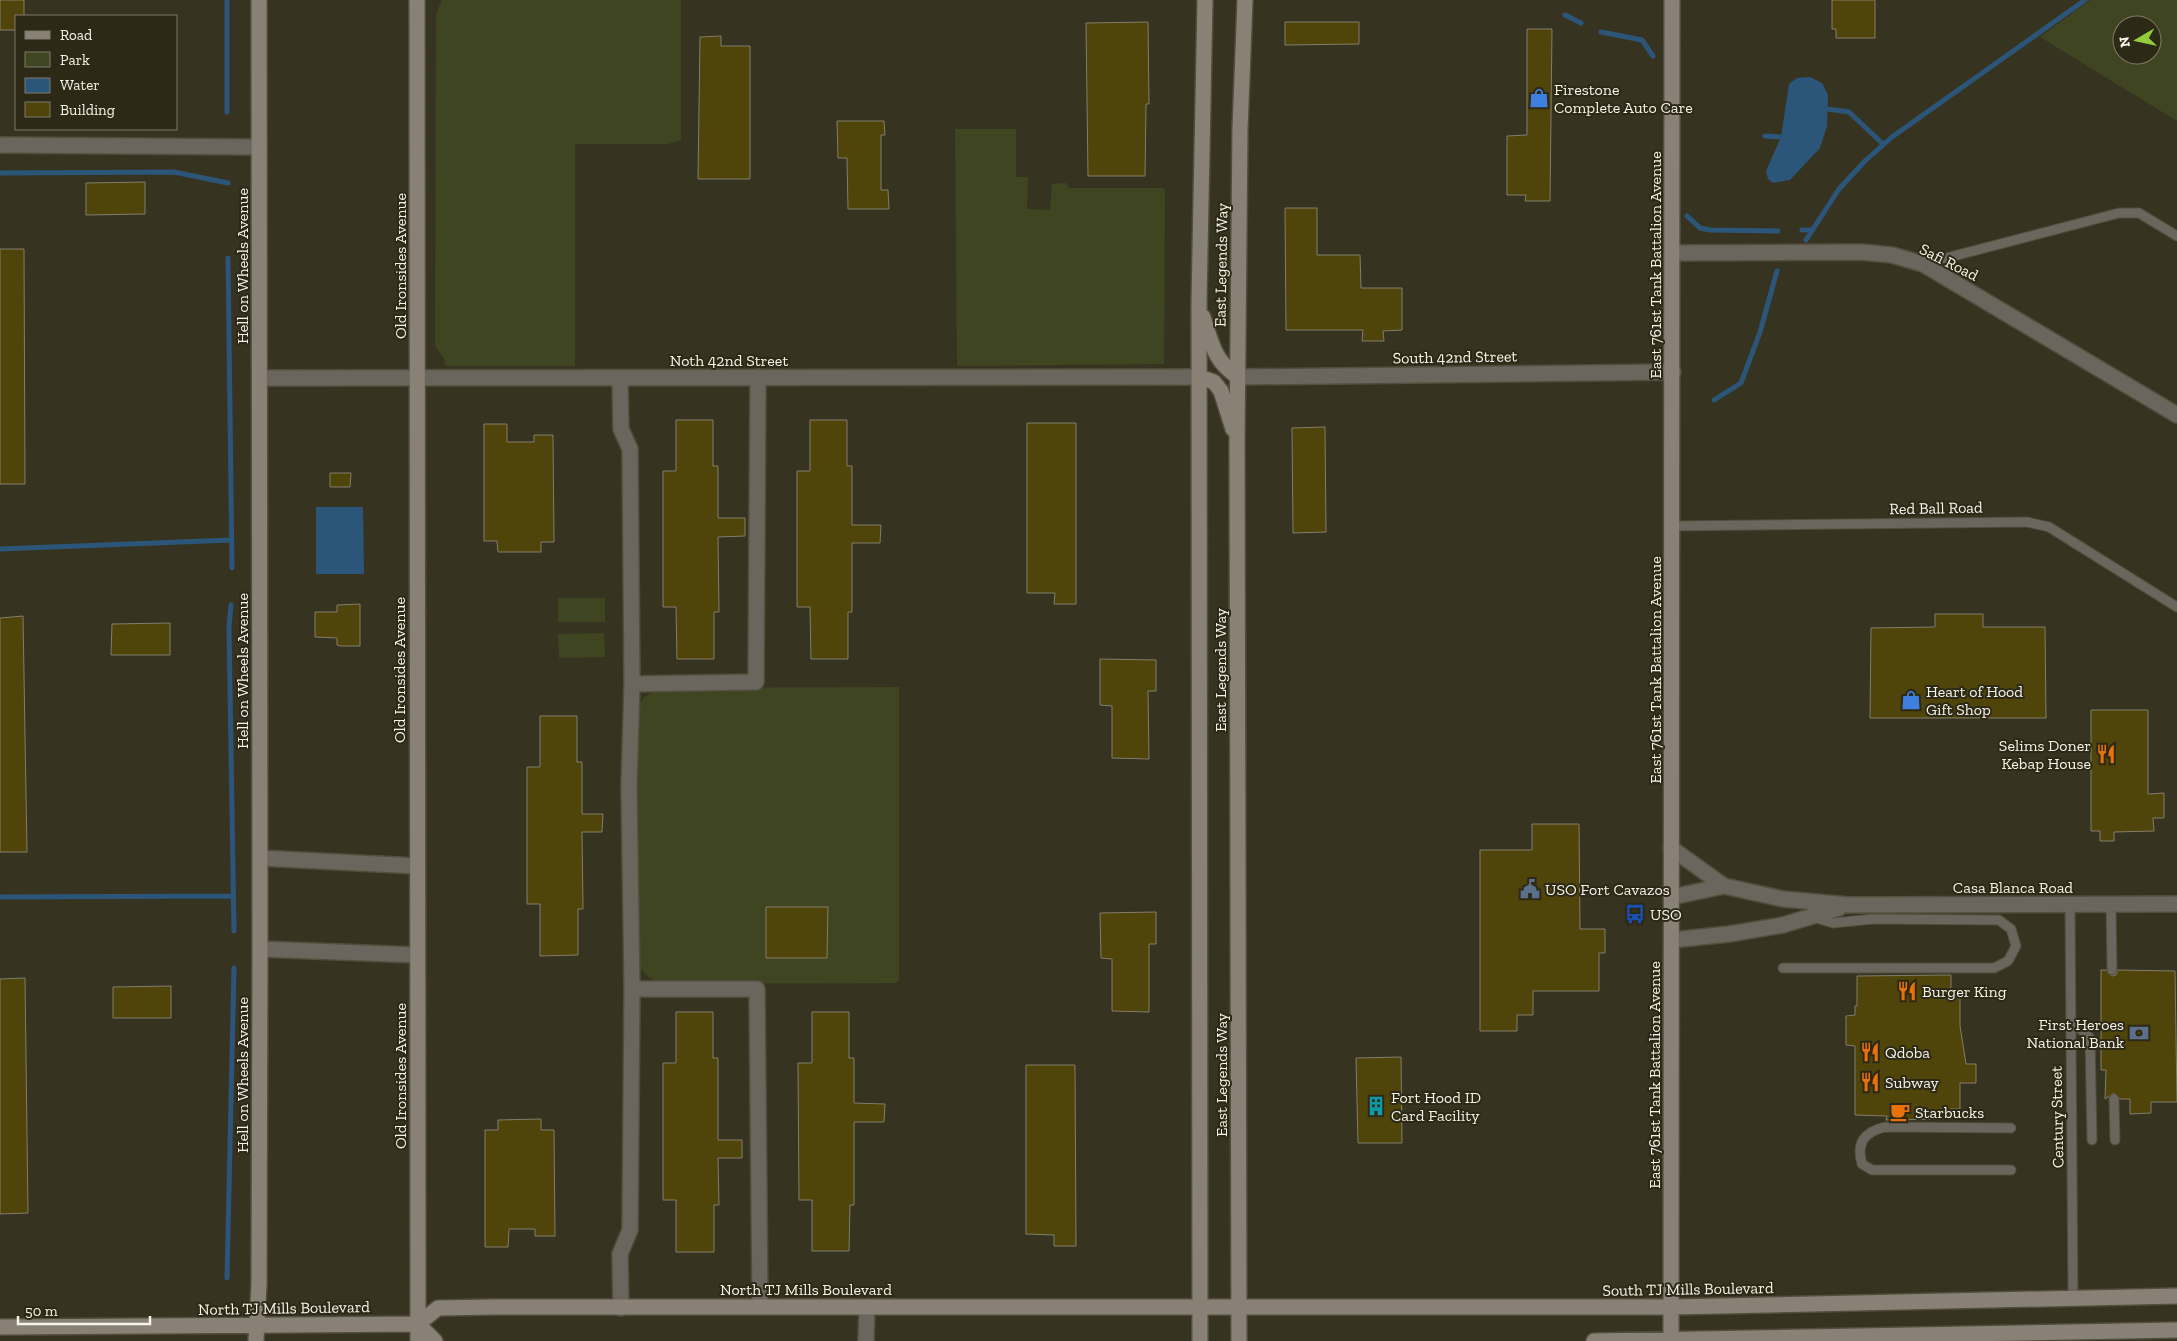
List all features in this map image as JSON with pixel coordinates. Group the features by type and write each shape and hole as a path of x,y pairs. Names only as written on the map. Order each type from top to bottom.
{"street":[{"name":"Hell on Wheels Avenue","path":"257,1334 260,949 259,0"},
{"name":"Old Ironsides Avenue","path":"417,0 418,1341"},
{"name":"East Legends Way","path":"1200,1341 1200,377 1198,302 1204,0"},
{"name":"East Legends Way","path":"1239,1341 1237,441 1240,129 1245,0"},
{"name":"East 761st Tank Battalion Avenue","path":"1671,1341 1672,0"},
{"path":"0,145 259,147"},
{"name":"Safi Road","path":"1672,253 1861,252 1892,255 1922,264 2177,415"},
{"path":"1198,302 1215,354 1224,368 1238,377"},
{"name":"South 42nd Street","path":"1238,377 1673,372"},
{"path":"632,684 756,682 758,377"},
{"path":"1200,377 1214,382 1221,391 1237,441"},
{"name":"Noth 42nd Street","path":"260,378 1200,377"},
{"path":"620,378 621,429 630,449 632,684 629,786 632,989 630,1230 620,1254 621,1308"},
{"name":"Casa Blanca Road","path":"1671,848 1724,886 1783,900 1849,905 2177,904"},
{"path":"260,858 417,866"},
{"name":"Casa Blanca Road","path":"1672,897 1724,886"},
{"name":"Casa Blanca Road","path":"1672,940 1783,924 1849,905"},
{"path":"260,949 417,955"},
{"path":"632,989 757,989 760,1306"},
{"name":"South TJ Mills Boulevard","path":"1200,1308 1672,1307 2177,1296"},
{"name":"North TJ Mills Boulevard","path":"0,1327 257,1334 418,1324 438,1308 760,1306 1200,1308"},
{"path":"866,1307 866,1341"},
{"path":"418,1324 435,1341"},
{"path":"1594,1341 2127,1336 2177,1330"}],"lane":[{"path":"1922,264 2119,212 2139,213 2177,236"},
{"name":"Red Ball Road","path":"1673,526 2027,522 2049,527 2177,607"},
{"path":"2111,904 2112,970"},
{"name":"Century Street","path":"2070,905 2073,1299"},
{"path":"1783,968 1994,968 2008,961 2016,946 2011,929 1999,920 1873,919 1833,924 1811,916"},
{"path":"2071,1020 2090,1038 2092,1140"},
{"path":"2114,1099 2115,1140"},
{"path":"2011,1128 1885,1127 1874,1130 1862,1141 1858,1150 1862,1164 1872,1170 2011,1170"}],"green space":[{"path":"442,0 681,0 681,140 668,144 575,144 575,366 449,366 444,364 445,360 435,346 436,14"},
{"path":"2090,0 2177,0 2177,121 2040,37"},
{"path":"955,129 1016,129 1016,177 1028,177 1027,209 1050,210 1052,184 1066,183 1069,188 1163,188 1165,190 1164,364 957,366"},
{"path":"558,598 605,598 605,622 558,622"},
{"path":"604,633 605,657 559,658 558,634"},
{"path":"899,687 899,980 896,983 669,984 654,980 643,972 637,964 635,714 642,700 649,694 663,688"}],"water":[{"path":"1810,77 1822,83 1828,95 1827,126 1820,148 1790,180 1773,183 1768,179 1766,171 1781,137 1789,84 1797,78"},
{"path":"316,507 363,507 364,574 316,574"}],"building":[{"path":"0,0 24,0 24,15 15,15 15,30 0,30"},
{"path":"1832,0 1875,0 1875,38 1836,38 1836,29 1832,29"},
{"path":"1148,22 1149,104 1146,104 1145,176 1088,176 1086,23"},
{"path":"1285,22 1359,22 1359,44 1285,45"},
{"name":"Firestone Complete Auto Care","path":"1527,29 1552,29 1550,201 1525,201 1526,195 1507,195 1507,136 1527,135"},
{"path":"721,36 721,46 750,46 750,179 698,179 700,37"},
{"path":"837,121 884,121 885,135 881,135 881,190 888,190 889,209 848,209 847,158 838,158"},
{"path":"145,182 145,214 86,215 86,183"},
{"path":"1285,208 1317,208 1317,255 1360,255 1361,288 1402,288 1402,330 1383,331 1384,341 1362,341 1363,330 1286,330"},
{"path":"0,249 24,249 25,484 0,484"},
{"path":"676,420 713,420 713,466 718,466 718,518 745,518 745,536 718,537 719,612 714,612 714,659 677,659 676,607 663,607 663,471 676,471"},
{"path":"810,420 847,420 847,466 852,466 852,525 881,525 880,543 852,543 852,612 848,612 848,659 811,659 810,607 797,607 797,471 810,471"},
{"path":"1027,423 1076,423 1076,604 1054,604 1055,593 1027,593"},
{"path":"484,424 507,424 507,442 534,442 534,435 553,435 554,542 541,542 541,552 498,552 497,541 484,541"},
{"path":"1325,427 1326,532 1293,533 1292,428"},
{"path":"330,473 351,473 350,487 330,487"},
{"path":"360,604 360,646 341,646 337,645 337,638 315,637 315,612 337,612 337,605"},
{"path":"1935,614 1983,614 1983,627 2045,627 2046,718 1870,718 1871,628 1935,627"},
{"path":"23,616 27,852 0,852 0,618"},
{"path":"170,623 170,655 111,655 112,624"},
{"path":"1100,659 1156,660 1156,691 1148,691 1149,759 1112,758 1112,706 1100,705"},
{"path":"2091,710 2148,710 2148,794 2164,793 2164,818 2153,818 2154,831 2114,832 2114,841 2100,841 2100,831 2091,831"},
{"path":"540,716 577,716 577,762 582,762 582,814 603,814 602,832 582,832 583,909 578,909 578,955 540,956 540,904 527,904 527,767 540,767"},
{"name":"USO Fort Cavazos","path":"1532,824 1579,824 1580,929 1605,929 1605,953 1599,953 1599,991 1533,991 1533,1015 1517,1015 1517,1031 1480,1031 1480,850 1532,850"},
{"path":"766,907 828,907 827,958 766,958"},
{"path":"1156,912 1156,944 1149,944 1149,1012 1112,1011 1112,959 1101,958 1100,913"},
{"name":"First Heroes National Bank","path":"2101,970 2106,970 2112,976 2116,975 2118,970 2175,971 2177,1102 2151,1102 2151,1113 2130,1114 2130,1099 2120,1099 2114,1093 2105,1099 2106,1070 2101,1070"},
{"path":"1951,975 1951,993 1960,993 1960,1026 1966,1064 1976,1064 1976,1083 1960,1083 1960,1109 1951,1109 1951,1119 1886,1120 1887,1116 1855,1115 1855,1046 1846,1045 1846,1016 1855,1015 1855,1006 1857,1006 1857,976"},
{"path":"25,978 28,1213 0,1214 0,979"},
{"path":"171,986 171,1018 113,1018 113,987"},
{"path":"676,1012 713,1012 713,1058 718,1058 718,1140 742,1140 742,1158 718,1158 719,1205 714,1205 714,1252 676,1252 676,1200 663,1200 663,1063 676,1063"},
{"path":"812,1012 849,1012 849,1058 854,1058 854,1103 885,1104 884,1122 854,1122 854,1205 850,1205 849,1251 812,1251 812,1200 799,1200 798,1063 812,1063"},
{"name":"Fort Hood ID Card Facility","path":"1401,1057 1402,1143 1358,1143 1356,1058"},
{"path":"1026,1065 1075,1065 1076,1246 1054,1246 1054,1235 1026,1234"},
{"path":"541,1119 541,1130 554,1130 555,1236 535,1236 535,1229 509,1229 508,1247 485,1247 485,1130 498,1130 498,1120"}],"waterway":[{"path":"227,0 227,112"},
{"path":"1806,240 1839,189 1865,161 1892,137 2085,0"},
{"path":"1565,15 1581,23"},
{"path":"1601,32 1642,40 1653,56"},
{"path":"1827,109 1849,112 1883,144"},
{"path":"1765,136 1781,137"},
{"path":"0,173 174,172 228,183"},
{"path":"1687,216 1700,228 1710,230 1778,231"},
{"path":"1802,230 1812,230"},
{"path":"228,258 232,568"},
{"path":"1714,400 1741,383 1760,332 1777,271"},
{"path":"0,549 232,540"},
{"path":"231,605 229,627 234,931"},
{"path":"0,897 232,896"},
{"path":"227,1278 234,968"}],"place":[{"name":"Firestone Complete Auto Care","path":"1539,98"},
{"name":"Heart of Hood Gift Shop","path":"1911,700"},
{"name":"Selims Doner Kebap House","path":"2106,754"},
{"name":"USO Fort Cavazos","path":"1530,889"},
{"name":"USO","path":"1635,914"},
{"name":"Burger King","path":"1907,991"},
{"name":"First Heroes National Bank","path":"2139,1033"},
{"name":"Qdoba","path":"1870,1052"},
{"name":"Subway","path":"1870,1082"},
{"name":"Fort Hood ID Card Facility","path":"1376,1106"},
{"name":"Starbucks","path":"1900,1112"}]}
